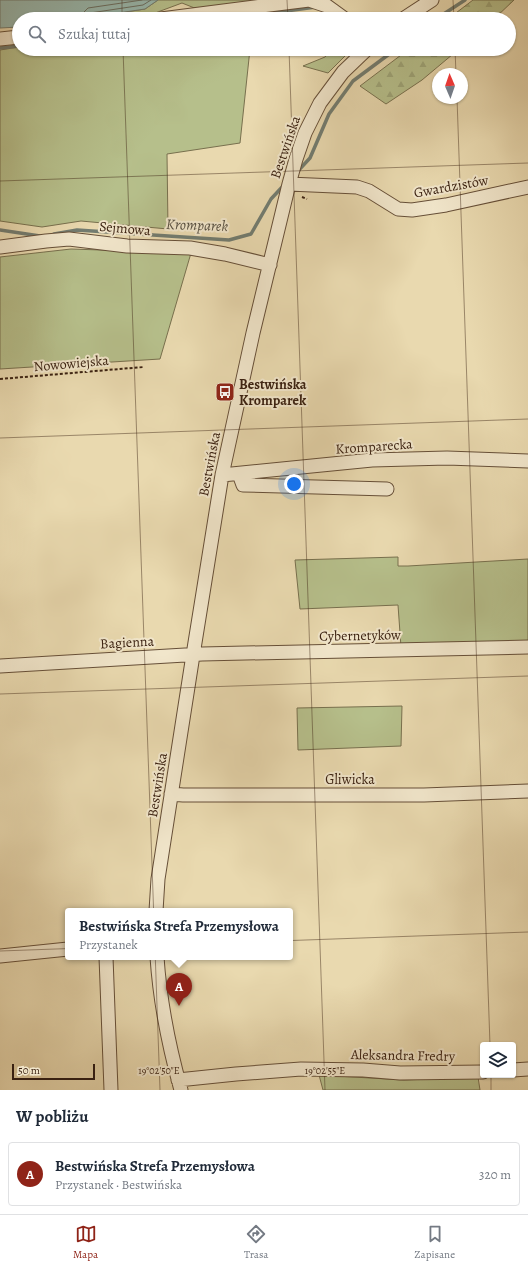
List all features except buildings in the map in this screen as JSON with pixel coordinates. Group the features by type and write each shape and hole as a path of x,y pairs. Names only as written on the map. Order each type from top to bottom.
{"street":[{"path":"216,12 309,0 327,6 335,12"},
{"path":"414,12 432,0"},
{"path":"0,39 12,38"},
{"name":"Bestwińska","path":"156,908 158,879 192,655 222,475 237,404 289,184 296,159 320,103 343,72 359,56"},
{"name":"Gwardzistów","path":"289,184 356,187 369,191 398,209 412,210 446,205 528,187"},
{"name":"Sejmowa","path":"0,247 69,239 127,246 190,248 225,254 270,265"},
{"name":"Kromparecka","path":"222,475 372,460 447,458 528,461"},
{"path":"239,474 243,485 387,489"},
{"name":"Cybernetyków","path":"192,655 528,647"},
{"name":"Bagienna","path":"0,666 63,661 192,655"},
{"name":"Gliwicka","path":"171,794 424,796 528,791"},
{"path":"0,956 65,949"},
{"path":"106,960 111,1090"},
{"path":"157,960 158,978 180,1085"},
{"name":"Aleksandra Fredry","path":"180,1085 236,1074 301,1069 363,1070 400,1073 480,1072"},
{"path":"516,1070 528,1069"}],"path":[{"name":"Nowowiejska","path":"0,379 144,367"}],"green space":[{"path":"158,0 275,0 197,9 182,3 158,12 125,12 145,9"},
{"path":"473,0 514,0 501,12 457,12"},
{"path":"12,48 12,56 249,56 240,143 167,154 168,229 81,221 42,227 0,221 0,50"},
{"path":"345,56 328,73 303,66 325,57"},
{"path":"400,56 451,56 436,68 432,68 432,72 422,80 386,104 360,86"},
{"path":"71,249 191,253 160,359 0,369 0,257"},
{"path":"398,557 398,566 528,559 528,643 401,647 398,605 300,609 295,560"},
{"path":"402,706 401,746 298,750 297,708"},
{"path":"319,1075 404,1080 478,1077 480,1090 323,1090"}],"water":[{"path":"0,0 158,0 145,9 125,12 12,12 12,27 0,28"}],"waterway":[{"name":"Kromparek","path":"447,12 465,0"},
{"path":"278,12 316,7"},
{"path":"0,48 12,47"},
{"name":"Kromparek","path":"297,172 310,158 329,114 353,81 387,56"},
{"name":"Kromparek","path":"54,234 77,230 229,240 251,234 271,199 284,185"},
{"name":"Kromparek","path":"0,230 40,236"}],"place":[{"name":"Bestwińska Kromparek","path":"225,392"},
{"name":"Bestwińska Strefa Przemysłowa","path":"179,1006"}]}
